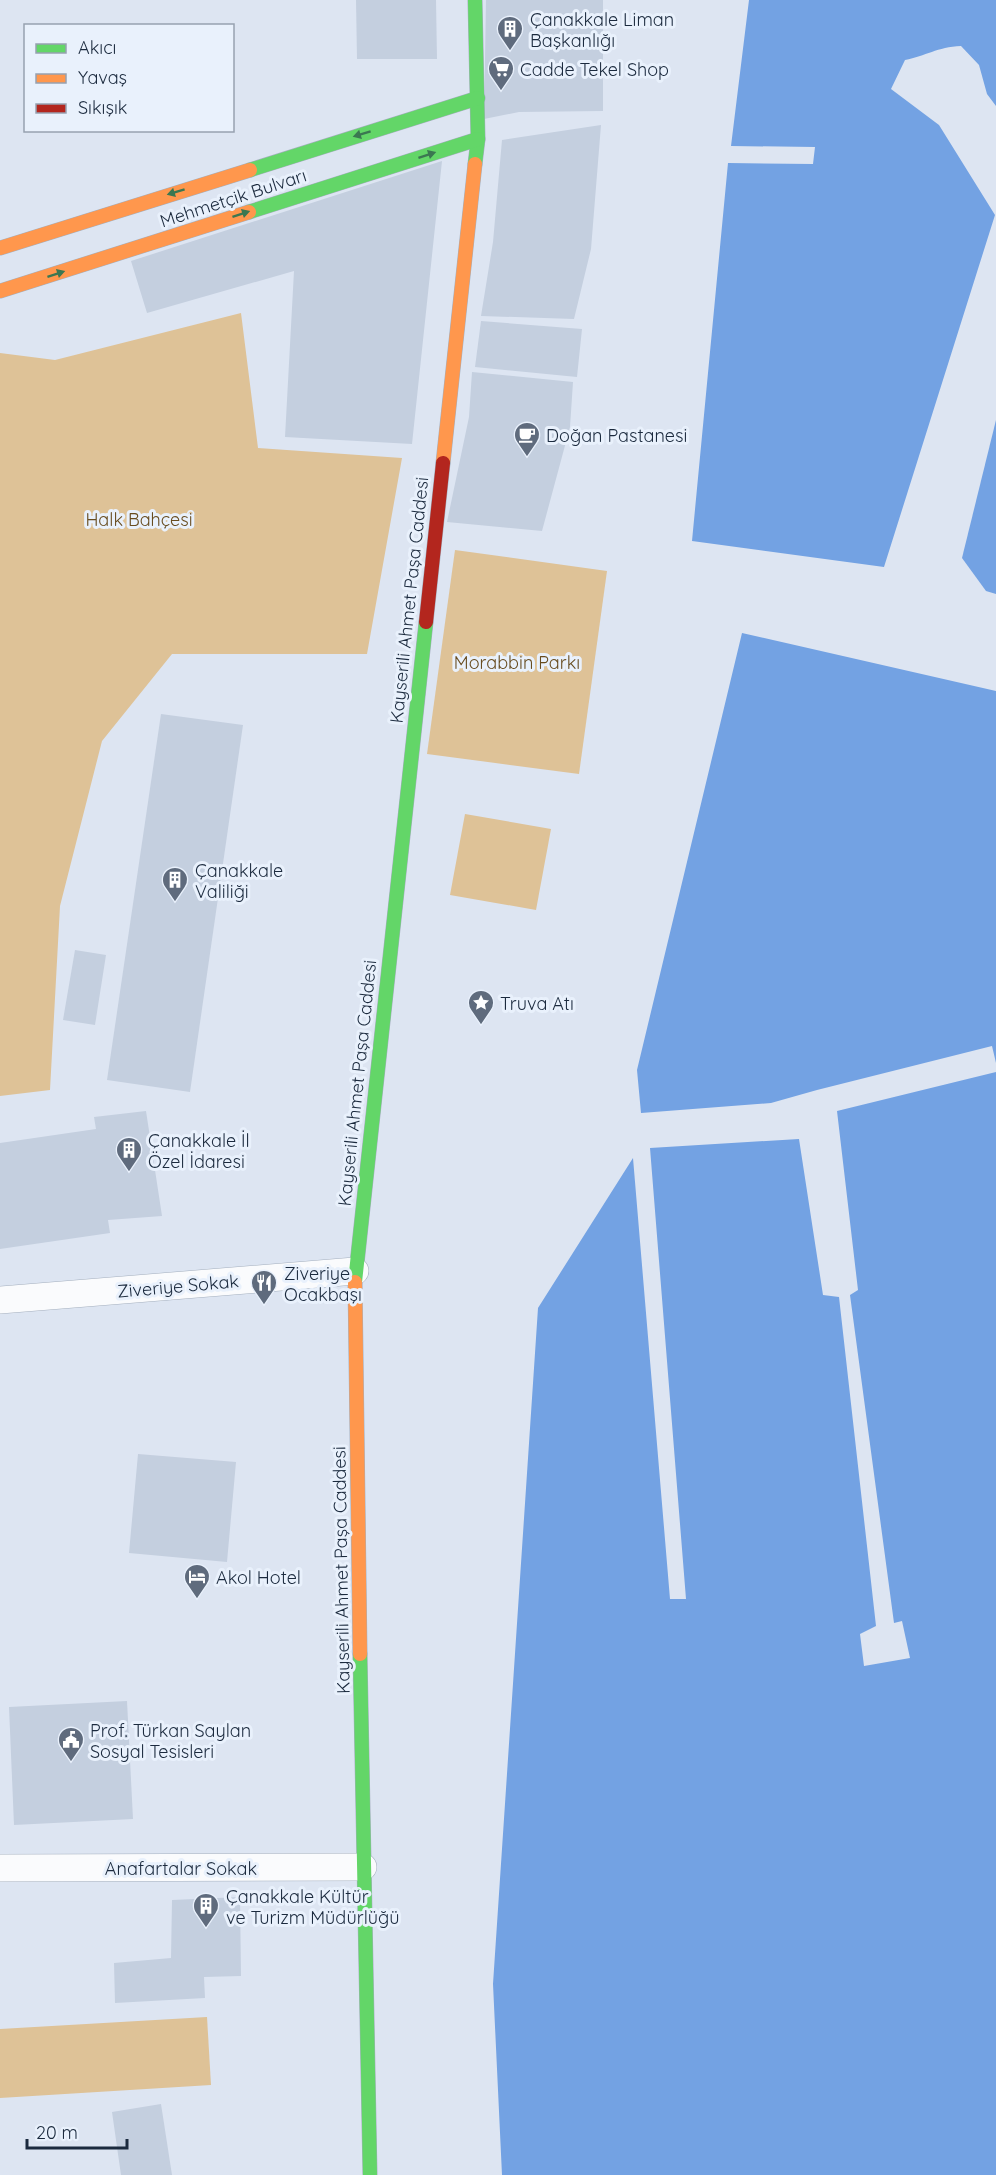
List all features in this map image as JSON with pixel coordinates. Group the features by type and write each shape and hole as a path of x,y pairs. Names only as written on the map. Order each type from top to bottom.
{"main road":[{"name":"Kayserili Ahmet Paşa Caddesi","path":"370,2175 363,1868 355,1271 477,139 475,0"},
{"name":"Mehmetçik Bulvarı","path":"0,248 478,98"},
{"name":"Mehmetçik Bulvarı","path":"0,291 477,139"}],"street":[{"name":"Ziveriye Sokak","path":"0,1300 355,1271"},
{"name":"Anafartalar Sokak","path":"0,1869 363,1868"}],"green space":[{"name":"Halk Bahçesi","path":"241,313 258,448 402,458 367,654 172,654 102,741 60,906 50,1090 0,1096 0,353 55,360"},
{"name":"Morabbin Parkı","path":"455,550 607,571 579,774 427,754"},
{"path":"465,814 551,829 536,910 450,895"},
{"path":"207,2017 211,2085 0,2098 0,2029"}],"water":[{"path":"749,0 996,0 996,106 987,94 979,65 961,46 945,48 905,60 891,89 939,125 995,215 884,567 692,541 728,163 813,164 815,147 731,146"},
{"path":"996,420 996,594 986,591 962,558"},
{"path":"742,633 996,691 996,1063 992,1046 771,1103 641,1113 637,1070"},
{"path":"996,1072 996,2175 502,2175 493,1984 538,1308 633,1158 670,1599 686,1599 650,1148 799,1139 823,1295 839,1297 876,1626 860,1634 864,1666 910,1658 902,1621 894,1623 850,1295 858,1290 837,1111"}],"building":[{"path":"356,0 436,0 437,59 357,59"},
{"path":"486,0 603,0 603,111 519,112 484,119"},
{"path":"601,125 591,249 574,319 481,316 493,242 502,140"},
{"path":"442,161 412,444 285,437 294,271 147,313 131,261"},
{"path":"481,321 582,329 577,377 475,367"},
{"path":"472,372 573,382 570,427 542,531 447,522 469,417"},
{"name":"Çanakkale Valiliği","path":"161,714 243,725 190,1092 107,1080"},
{"path":"75,950 106,955 95,1025 63,1020"},
{"path":"146,1111 162,1216 108,1220 110,1233 0,1249 0,1143 96,1129 94,1117"},
{"path":"138,1454 236,1462 227,1562 129,1553"},
{"name":"Prof. Türkan Saylan Sosyal Tesisleri","path":"127,1701 133,1819 14,1825 9,1707"},
{"name":"Çanakkale Kültür ve Turizm Müdürlüğü","path":"240,1897 241,1976 204,1977 205,1998 115,2003 114,1963 171,1958 172,1900"},
{"path":"161,2104 172,2175 121,2175 112,2112"}],"traffic: fast":[{"path":"475,0 478,139 475,164"},
{"path":"250,170 478,98"},
{"path":"249,212 478,139"},
{"path":"355,1282 426,622"},
{"path":"360,1654 370,2175"}],"traffic: slow":[{"path":"443,463 475,164"},
{"path":"0,248 250,170"},
{"path":"0,291 249,212"},
{"path":"355,1282 360,1654"}],"traffic: jam":[{"path":"426,622 443,463"}],"place":[{"name":"Çanakkale Liman Başkanlığı","path":"510,52"},
{"name":"Cadde Tekel Shop","path":"501,92"},
{"name":"Doğan Pastanesi","path":"527,458"},
{"name":"Çanakkale Valiliği","path":"175,903"},
{"name":"Truva Atı","path":"481,1026"},
{"name":"Çanakkale İl Özel İdaresi","path":"129,1173"},
{"name":"Ziveriye Ocakbaşı","path":"264,1306"},
{"name":"Akol Hotel","path":"197,1600"},
{"name":"Prof. Türkan Saylan Sosyal Tesisleri","path":"71,1763"},
{"name":"Çanakkale Kültür ve Turizm Müdürlüğü","path":"206,1929"}]}
